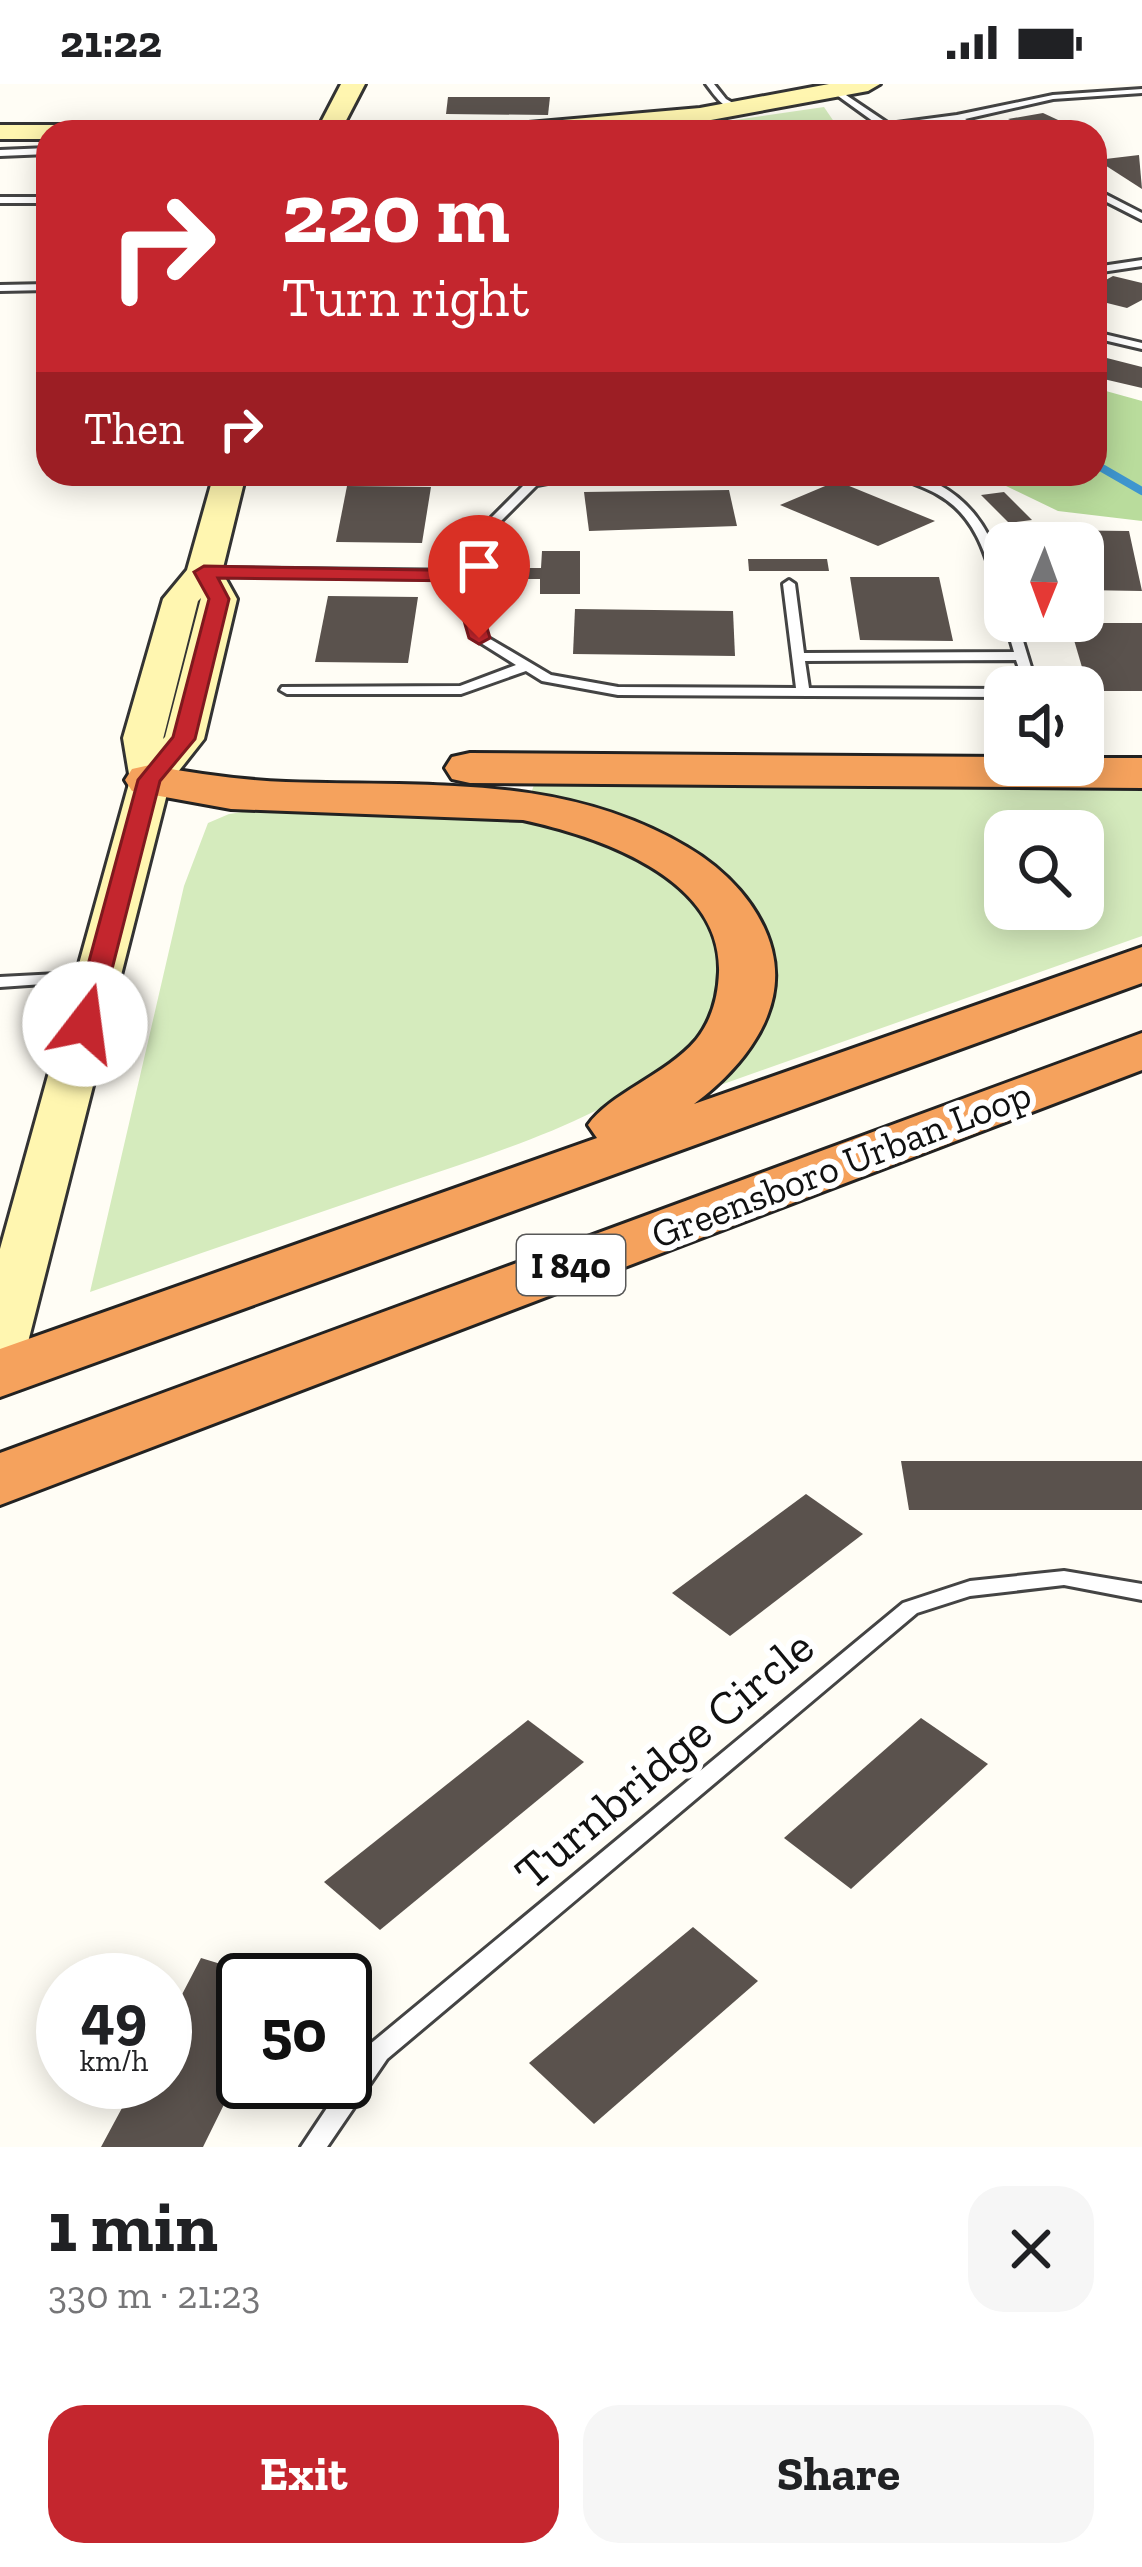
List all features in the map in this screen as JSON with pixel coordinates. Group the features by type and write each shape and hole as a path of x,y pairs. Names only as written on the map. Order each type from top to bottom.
{"highway":[{"path":"149,780 237,767 1142,773"},
{"path":"149,780 231,794 425,796 562,814 623,833 675,860 729,913 746,953 746,996 732,1030 710,1061 663,1099 449,1213"},
{"name":"I 840","path":"2,1346 449,1213 1142,964"},
{"name":"Greensboro Urban Loop","path":"0,1480 1142,1050"}],"main road":[{"path":"334,120 353,84"},
{"path":"626,120 737,109 868,84"},
{"path":"0,132 36,132"},
{"path":"2,1346 149,780 184,739 219,599 204,572 227,486"}],"lane":[{"path":"710,84 723,101 737,109"},
{"path":"947,120 1053,97 1142,91"},
{"path":"837,92 877,120"},
{"path":"958,118 962,120"},
{"path":"0,153 36,152"},
{"path":"1107,198 1142,217"},
{"path":"0,200 36,200"},
{"path":"1107,268 1142,263"},
{"path":"0,288 36,287"},
{"path":"1107,338 1142,346"},
{"path":"529,486 472,543 476,575 470,607 479,638 547,678 618,691 984,693"},
{"path":"934,486 972,511 984,529"},
{"path":"204,572 476,575"},
{"path":"789,584 803,692"},
{"path":"1018,642 1025,666"},
{"path":"799,657 1022,656"},
{"path":"287,690 461,690 524,667"},
{"path":"0,982 97,977"},
{"name":"Turnbridge Circle","path":"313,2147 378,2052 910,1608 970,1589 1064,1578 1142,1592"}],"green space":[{"path":"824,107 833,120 735,120"},
{"path":"1107,391 1142,401 1142,521 1058,511 1006,486 1107,486"},
{"path":"535,782 1142,783 1142,936 712,1088 751,1040 766,1006 764,967 748,908 529,799"},
{"path":"269,808 388,810 530,822 596,839 653,865 695,904 718,959 718,988 710,1017 674,1063 577,1120 90,1292 184,886 208,823 229,814"}],"building":[{"path":"448,97 550,97 548,115 446,114"},
{"path":"1043,113 1058,120 1010,120"},
{"path":"1139,155 1142,189 1107,166 1107,159"},
{"path":"1113,276 1142,283 1142,300 1127,308 1107,303 1107,279"},
{"path":"1107,358 1142,367 1142,388 1107,380"},
{"path":"347,486 431,487 422,543 336,542"},
{"path":"825,486 849,486 935,521 878,546 780,505"},
{"path":"729,490 737,526 589,531 584,492"},
{"path":"1004,492 1032,520 1008,522 981,495"},
{"path":"1104,531 1129,531 1142,591 1104,590"},
{"path":"542,551 580,551 580,594 540,594 540,579 518,579 519,568 541,568"},
{"path":"748,559 827,559 829,571 749,571"},
{"path":"850,577 939,577 953,641 860,640"},
{"path":"328,596 418,597 408,663 315,662"},
{"path":"575,609 733,611 735,656 573,654"},
{"path":"1104,623 1142,623 1142,691 1104,691 1104,666 1082,666 1075,642 1104,642"},
{"path":"901,1461 1142,1461 1142,1510 909,1510"},
{"path":"806,1494 863,1534 730,1636 672,1593"},
{"path":"921,1718 988,1764 851,1889 784,1838"},
{"path":"528,1720 584,1762 380,1930 324,1882"},
{"path":"693,1927 758,1981 594,2124 529,2063"},
{"path":"201,1958 216,1963 216,2109 222,2109 203,2147 101,2147 121,2109 192,2109 192,1975"}],"waterway":[{"path":"1107,471 1142,491"}],"route":[{"path":"85,1024 149,780 184,739 219,599 204,572 476,575 470,607 479,638"}]}
